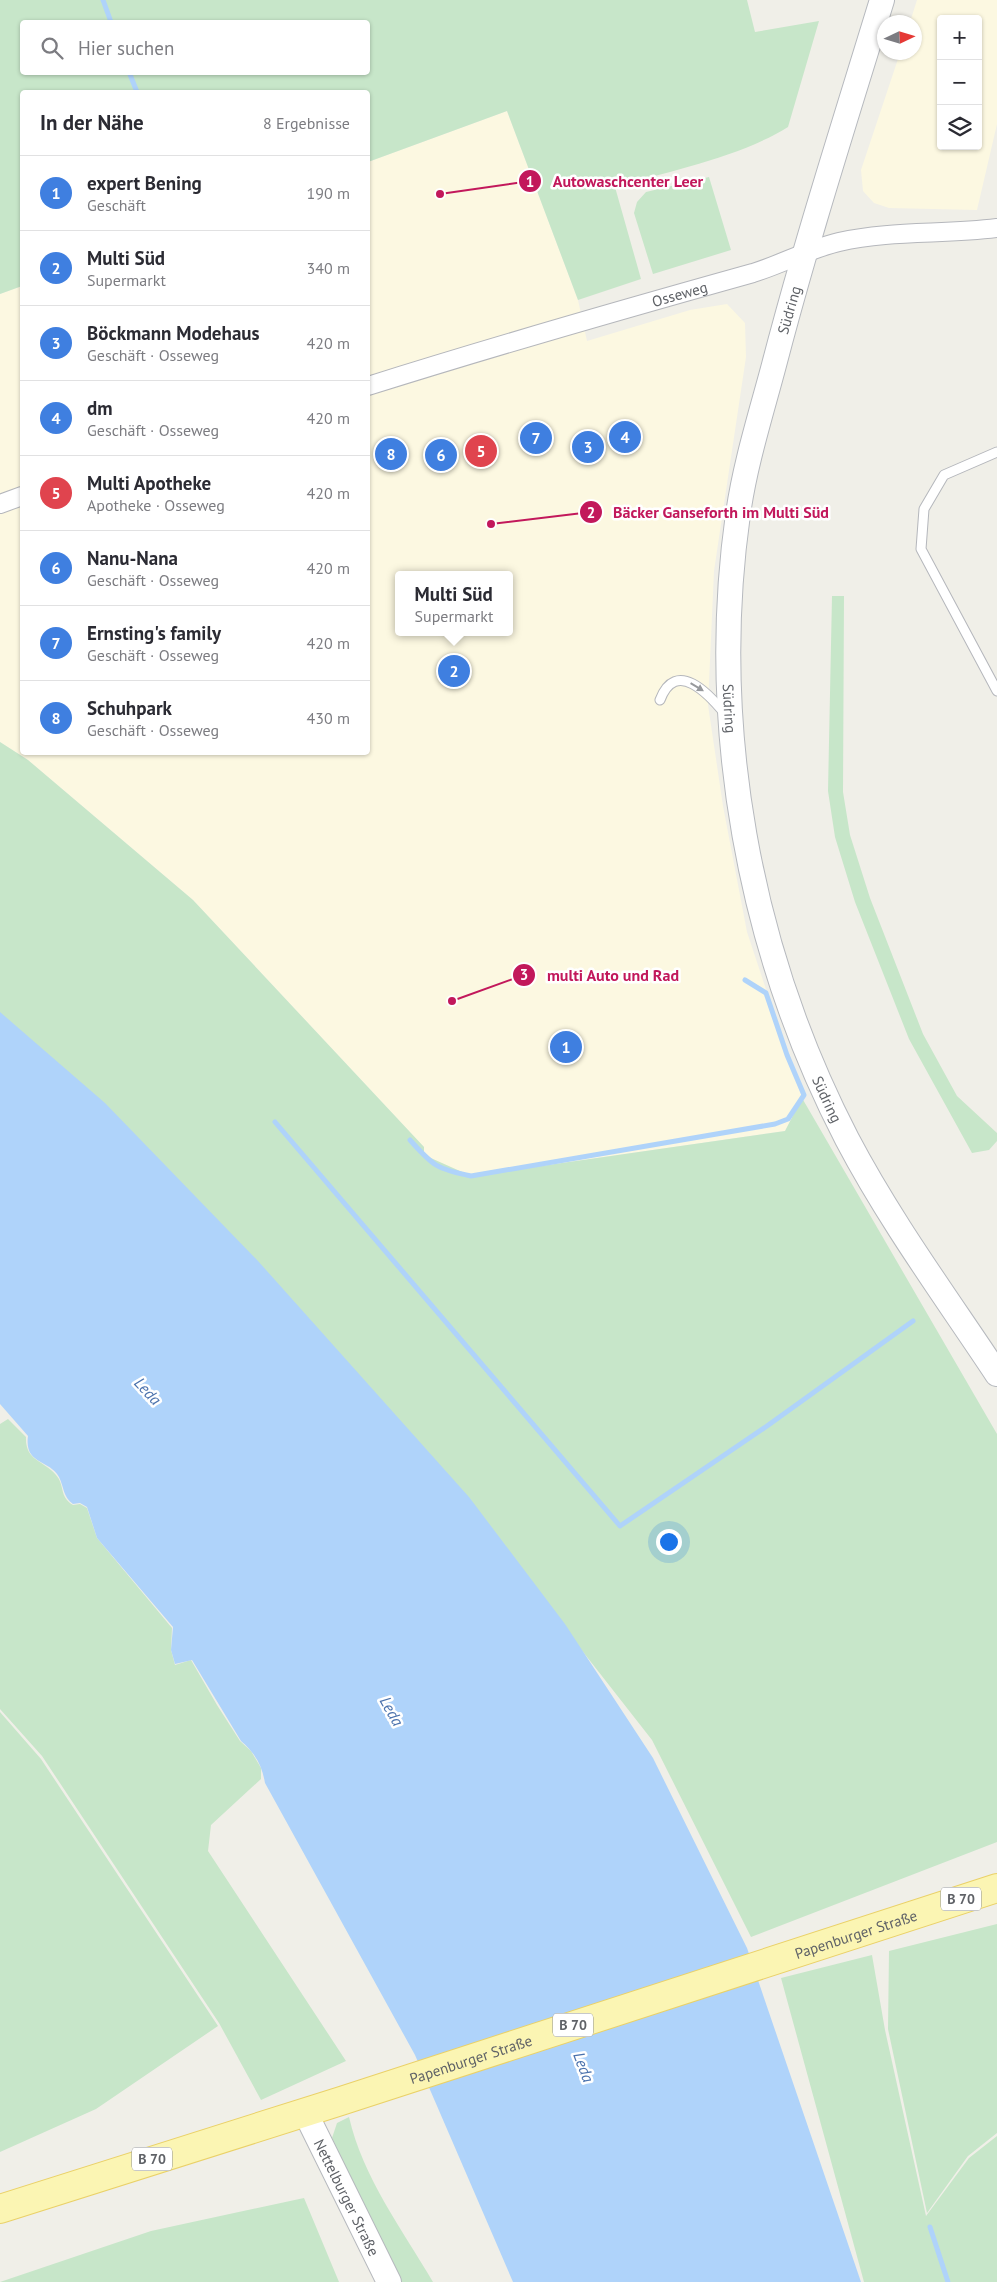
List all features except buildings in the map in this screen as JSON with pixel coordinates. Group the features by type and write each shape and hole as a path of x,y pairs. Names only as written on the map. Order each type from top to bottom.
{"main road":[{"name":"Südring","path":"882,0 805,253 753,440 738,511 730,582 728,636 730,722 738,793 750,862 765,929 787,1001 815,1070 847,1140 881,1199 997,1374"},
{"name":"Papenburger Straße","path":"0,2208 341,2101 997,1888"},
{"name":"Nettelburger Straße","path":"305,2112 389,2282"}],"street":[{"name":"Osseweg","path":"370,385 517,339 754,272 837,242 888,235 997,228"},
{"path":"0,504 20,497"}],"lane":[{"path":"997,452 944,475 924,508 921,549 997,691"},
{"path":"660,700 668,686 675,681 684,680 702,690 730,722"}],"shaded area":[{"path":"917,0 997,0 997,124 977,210 889,208 874,203 863,191 861,170 898,60 922,60 922,15 912,15"},
{"path":"507,111 578,300 587,341 690,310 727,304 745,323 746,357 714,571 708,705 723,806 747,932 802,1098 785,1131 471,1176 424,1155 424,1147 193,900 20,755 370,755 370,161"},
{"path":"20,287 20,755 0,742 0,294"}],"green space":[{"path":"0,0 747,0 755,32 819,21 788,127 769,138 726,155 615,187 641,279 578,300 507,111 370,161 370,90 20,90 20,287 0,294"},
{"path":"709,177 731,250 653,274 634,213 637,202 646,192"},
{"path":"832,596 844,596 843,792 850,835 870,898 923,1034 957,1096 997,1133 997,1141 989,1150 972,1153 909,1039 855,902 835,837 828,791"},
{"path":"0,742 28,760 193,900 424,1147 424,1155 471,1176 785,1131 802,1098 997,1434 997,1842 751,1937 652,1740 497,1542 0,1028"},
{"path":"8,1419 26,1437 26,1445 32,1456 51,1470 59,1479 64,1495 69,1502 73,1505 80,1504 87,1508 97,1538 172,1628 171,1650 175,1665 191,1660 240,1741 251,1751 261,1768 261,1779 211,1825 208,1851 346,2061 261,2100 219,2023 42,1756 0,1709 0,1424"},
{"path":"0,1712 41,1759 218,2026 96,2109 0,2152"},
{"path":"997,1924 997,2133 968,2156 927,2213 888,2029 889,1951"},
{"path":"872,1955 885,2030 926,2216 969,2158 997,2136 997,2282 864,2282 781,1978"},
{"path":"349,2117 355,2139 374,2182 396,2223 433,2282 399,2282 332,2138 337,2123"},
{"path":"304,2198 339,2282 0,2282 151,2231"}],"water":[{"name":"Leda","path":"0,1012 105,1103 258,1261 469,1497 565,1624 653,1758 747,1948 861,2282 513,2282 415,2055 265,1783 257,1760 241,1741 192,1660 175,1664 171,1650 173,1627 97,1538 87,1507 80,1503 73,1504 65,1495 55,1471 33,1457 28,1445 28,1436 0,1404"}],"waterway":[{"path":"103,0 110,20"},
{"path":"130,75 136,90"},
{"path":"410,1140 424,1156 436,1165 450,1171 471,1176 775,1124 788,1119 804,1095 787,1055 766,993 745,980"},
{"path":"275,1122 620,1526 767,1426 913,1321"},
{"path":"930,2227 948,2282"}],"place":[{"name":"Autowaschcenter Leer","path":"440,194"},
{"name":"dm","path":"625,437"},
{"name":"Ernsting's family","path":"536,438"},
{"name":"Böckmann Modehaus","path":"588,447"},
{"name":"Multi Apotheke","path":"481,451"},
{"name":"Schuhpark","path":"391,454"},
{"name":"Nanu-Nana","path":"441,455"},
{"name":"Bäcker Ganseforth im Multi Süd","path":"491,524"},
{"name":"Multi Süd","path":"454,671"},
{"name":"multi Auto und Rad","path":"452,1001"},
{"name":"expert Bening","path":"566,1047"}]}
